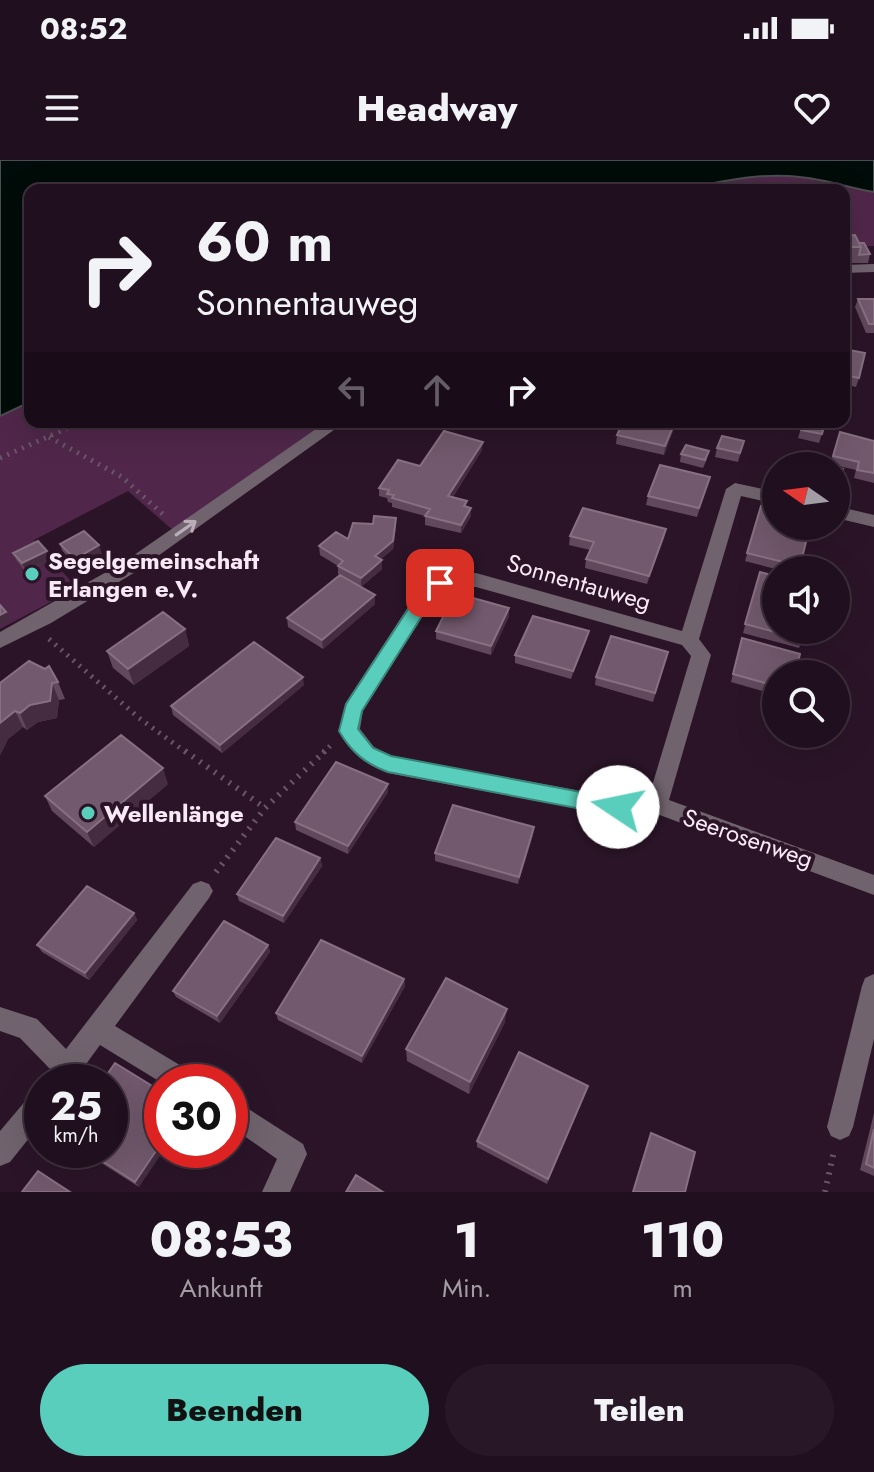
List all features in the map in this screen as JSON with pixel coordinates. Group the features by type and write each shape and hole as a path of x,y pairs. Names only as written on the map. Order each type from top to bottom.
{"street":[{"path":"850,269 874,268"},
{"path":"0,641 33,624 182,531 328,428"},
{"path":"657,805 701,655 689,640 735,489 762,495"},
{"path":"850,515 874,521"},
{"name":"Sonnentauweg","path":"349,731 353,709 426,595 440,583 458,578 476,580 689,640"},
{"name":"Seerosenweg","path":"349,731 367,753 388,764 618,807 657,805 874,885"},
{"path":"72,1064 201,891"},
{"path":"840,1127 874,986"},
{"path":"0,1019 28,1028 55,1064"},
{"path":"99,1030 155,1064"},
{"path":"0,1152 24,1123"},
{"path":"248,1123 293,1154 276,1192"}],"path":[{"path":"0,458 68,428"},
{"path":"49,437 122,477 182,531"},
{"path":"33,624 139,718 265,808"},
{"path":"201,891 265,808 314,757 349,731"},
{"path":"825,1192 840,1127"}],"shaded area":[{"path":"0,160 874,160 874,192 850,187 850,184 785,176 712,184 24,184 24,405 0,416"},
{"path":"740,178 812,178 839,184 710,184"},
{"path":"850,187 874,192 874,246 850,247"},
{"path":"24,405 24,428 320,428 175,532 128,491 34,540 77,588 0,629 0,416"}],"building":[{"path":"850,235 855,235 861,247 850,247"},
{"path":"859,243 864,243 870,254 859,255"},
{"path":"858,299 874,299 874,324 869,324"},
{"path":"850,350 865,353 859,378 850,376"},
{"path":"620,428 672,428 665,446 617,435"},
{"path":"802,428 824,428 822,434"},
{"path":"444,431 483,442 448,496 467,501 464,506 471,508 461,525 425,516 430,509 392,498 394,495 387,494 389,490 379,488 398,460 420,466"},
{"path":"840,432 874,441 874,473 857,470 859,462 850,460 850,452 834,452"},
{"path":"722,436 744,441 740,453 717,448"},
{"path":"686,445 709,451 705,460 681,454"},
{"path":"660,465 710,477 699,508 648,496"},
{"path":"761,506 762,540 806,540 802,556 762,557 747,553"},
{"path":"583,508 666,529 649,576 586,559 594,542 570,536"},
{"path":"374,516 396,518 393,541 375,556 382,560 361,578 338,566 343,561 319,546 336,532 348,539 353,523 373,524"},
{"path":"84,531 99,545 75,559 60,544"},
{"path":"38,541 47,551 22,563 13,553"},
{"path":"760,572 762,572 762,628 745,624"},
{"path":"340,575 375,595 322,640 287,618"},
{"path":"455,593 509,608 491,646 436,631"},
{"path":"163,612 185,629 128,669 107,651"},
{"path":"533,616 589,631 573,671 515,655"},
{"path":"611,636 668,652 655,693 596,677"},
{"path":"742,638 800,654 798,660 762,660 762,682 733,674"},
{"path":"254,642 303,677 220,745 171,706"},
{"path":"29,661 45,669 49,666 58,682 52,683 50,701 30,705 20,713 15,711 0,723 0,683"},
{"path":"121,735 163,768 87,832 45,796"},
{"path":"336,762 388,784 348,846 295,822"},
{"path":"453,805 534,827 519,877 435,853"},
{"path":"276,838 320,858 283,916 237,894"},
{"path":"87,886 134,913 85,973 37,945"},
{"path":"224,921 268,945 217,1016 173,991"},
{"path":"321,940 404,979 362,1056 276,1013"},
{"path":"446,978 507,1009 470,1082 406,1049"},
{"path":"519,1052 588,1086 548,1179 477,1141"},
{"path":"128,1071 144,1081 144,1168 135,1182 113,1168 128,1168"},
{"path":"874,1129 874,1168 866,1164"},
{"path":"651,1133 695,1152 685,1192 633,1192"},
{"path":"38,1171 70,1192 22,1192"},
{"path":"356,1175 383,1192 346,1192"}],"place":[{"name":"Segelgemeinschaft Erlangen e.V.","path":"32,574"},
{"name":"Wellenlänge","path":"88,813"}],"route":[{"path":"440,583 426,595 353,709 349,731 367,753 388,764 618,807"}]}
